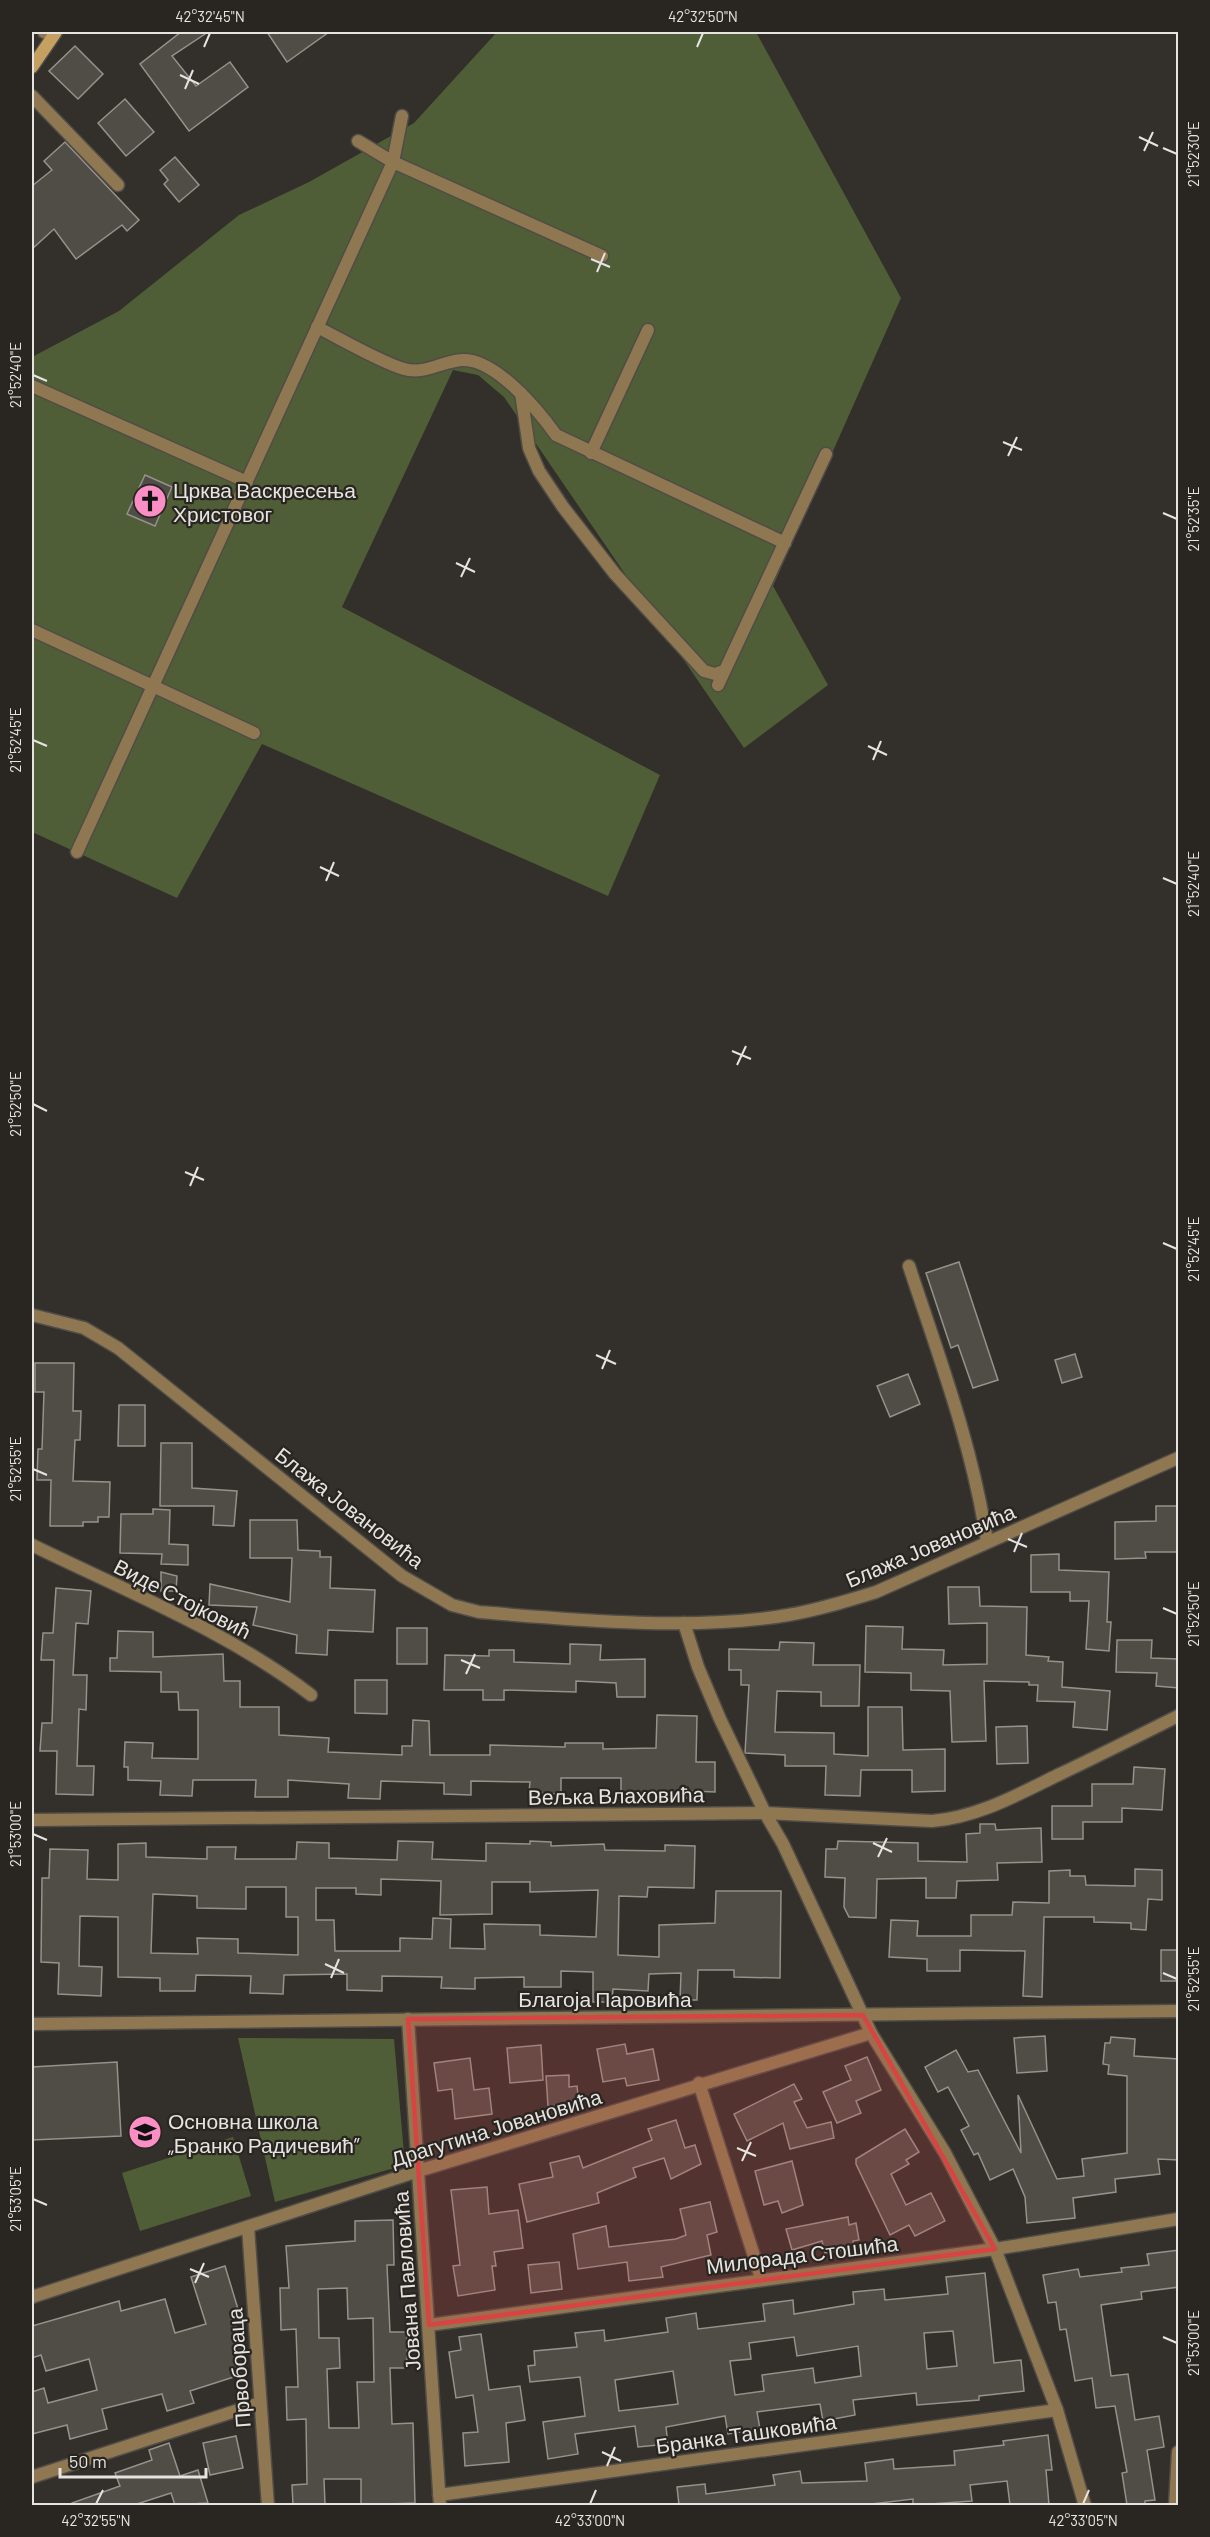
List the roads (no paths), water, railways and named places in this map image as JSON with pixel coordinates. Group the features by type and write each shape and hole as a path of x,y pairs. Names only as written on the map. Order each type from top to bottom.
{"street":[{"path":"32,67 51,32"},
{"path":"32,96 118,185"},
{"path":"77,852 393,162 402,116"},
{"path":"358,141 393,162 602,256"},
{"path":"317,327 405,370 424,369 463,359 482,365 521,393 536,407 556,435 785,543"},
{"path":"591,453 648,330"},
{"path":"32,386 247,482"},
{"path":"521,393 528,448 539,471 563,507 615,574 704,671 715,674 724,671"},
{"path":"718,685 826,454"},
{"path":"32,630 254,733"},
{"path":"909,1266 960,1420 980,1494 987,1542"},
{"name":"Блажа Јовановића","path":"32,1316 84,1328 118,1348 402,1576 452,1605 479,1612 684,1623 787,1615 838,1604 876,1592 1179,1458"},
{"name":"Виде Стојковић","path":"32,1545 196,1624 273,1666 311,1695"},
{"path":"684,1623 698,1667 765,1813 783,1844 871,2032 945,2153 995,2249 1057,2410 1085,2505"},
{"name":"Вељка Влаховића","path":"32,1820 765,1813 932,1821 952,1819 977,1812 1179,1716"},
{"name":"Благоја Паровића","path":"32,2024 1179,2010"},
{"name":"Јована Павловића","path":"408,2019 440,2500"},
{"name":"Драгутина Јовановића","path":"32,2297 418,2171 871,2032"},
{"path":"699,2083 761,2278"},
{"name":"Милорада Стошића","path":"429,2325 761,2278 995,2249 1179,2219"},
{"name":"Првобораца","path":"248,2227 268,2505"},
{"path":"32,2476 260,2403"},
{"name":"Бранка Ташковића","path":"440,2500 1057,2410"},
{"path":"1175,2505 1179,2452"}],"place":[{"name":"Црква Васкресења Христовог","path":"150,501"},
{"name":"Основна школа „Бранко Радичевић”","path":"145,2132"}]}
